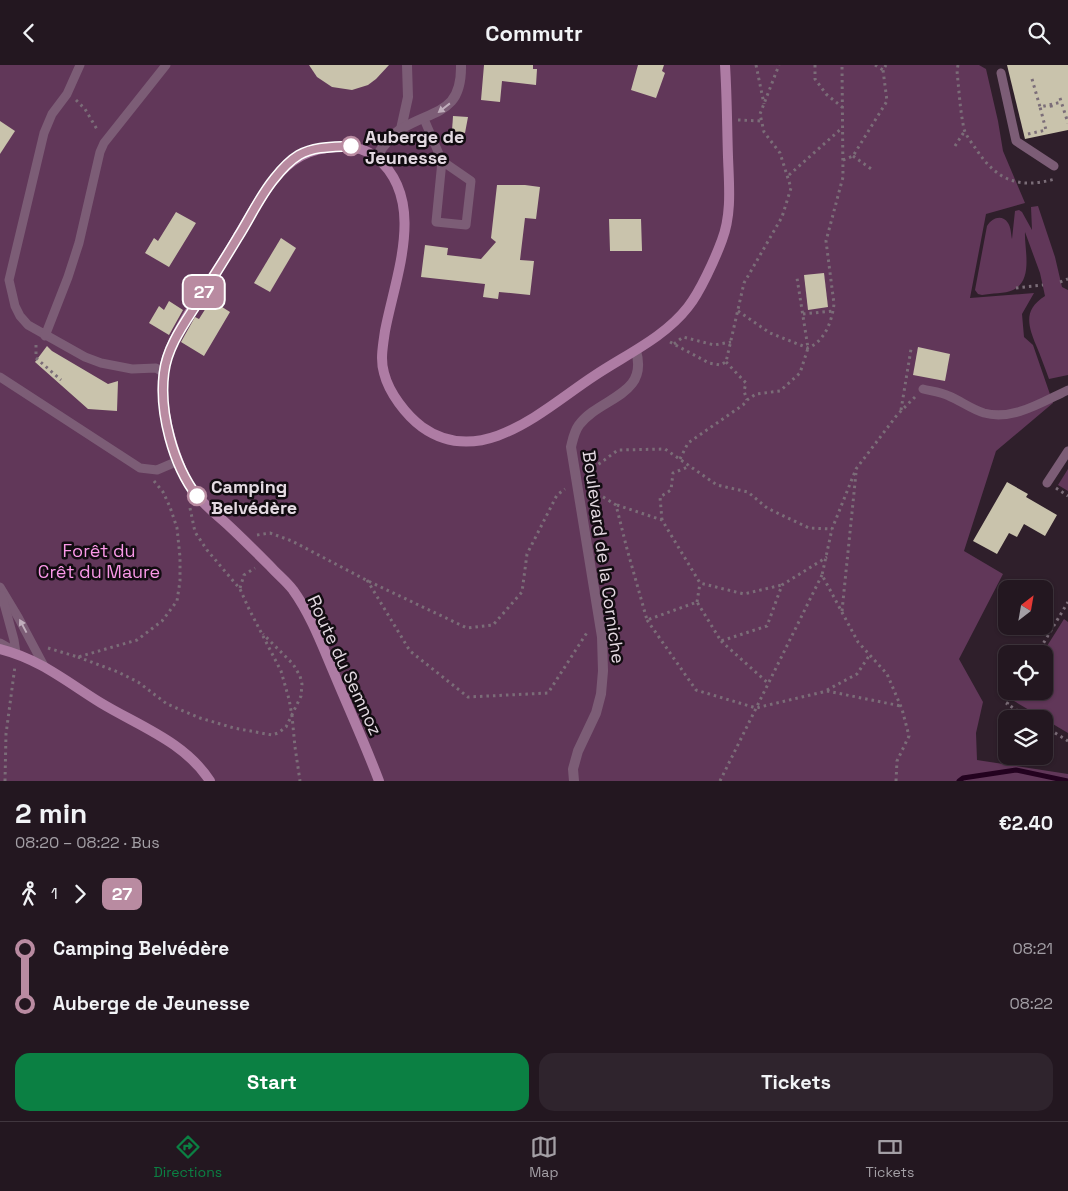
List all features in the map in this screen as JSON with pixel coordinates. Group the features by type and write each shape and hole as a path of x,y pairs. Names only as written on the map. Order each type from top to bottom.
{"main road":[{"path":"636,351 658,335 689,306 722,241 728,223 729,195 725,65"},
{"name":"Route du Semnoz","path":"379,781 312,621 292,589 241,537 202,502 191,488 178,461 166,425 162,391 167,356 181,329 262,197 286,166 300,155 314,149 351,146 365,150 376,157 386,168 401,194 405,211 403,245 382,357 384,374 398,403 410,417 425,429 441,438 458,442 492,437 512,431 531,420 592,377 636,351"},
{"path":"0,649 16,653 44,666 96,700 178,747 195,761 210,781"}],"street":[{"path":"402,129 408,97 407,65"},
{"path":"376,157 390,137 446,107 459,89 461,65"},
{"name":"Boulevard de la Corniche","path":"574,781 573,769 578,751 596,713 601,695 603,671 602,637 571,447 574,435 580,424 593,412 620,396 634,381 638,371 636,351"}],"lane":[{"path":"80,65 67,94 52,114 44,133 9,280 15,306 20,316 28,325 85,357 101,363 132,369 156,368 164,373"},
{"path":"41,334 68,277 79,243 100,152 104,143 166,65"},
{"path":"1001,73 1016,141 1054,166"},
{"path":"424,119 442,161 436,222 466,225 471,181 442,161"},
{"path":"0,377 140,468 157,470 178,461"},
{"path":"922,389 946,394 982,412 996,415 1010,414 1031,407 1068,390"},
{"path":"1047,483 1068,451"},
{"path":"0,588 44,666"},
{"path":"0,588 16,653"},
{"path":"0,643 16,653"}],"path":[{"path":"756,65 764,104"},
{"path":"658,335 709,363 720,365 726,362 744,283 782,217 791,188 780,153 764,132 760,114 779,65"},
{"path":"815,65 815,79 826,94 842,107"},
{"path":"738,311 770,333 808,348 815,345 825,334 834,304 826,241 843,177 842,65"},
{"path":"875,65 883,70"},
{"path":"842,160 853,156 887,101 883,70 886,65"},
{"path":"958,65 957,71 964,131 984,161 1002,177 1022,184 1039,184 1058,178"},
{"path":"1024,135 1046,130 1032,79"},
{"path":"67,94 85,109 104,143"},
{"path":"1040,107 1051,105 1061,100 1068,123"},
{"path":"1051,105 1052,110"},
{"path":"727,119 762,121"},
{"path":"788,175 842,127"},
{"path":"955,146 964,131"},
{"path":"853,156 874,171"},
{"path":"680,459 688,443 743,405 746,400 756,394 780,391 800,373 808,348 797,278"},
{"path":"1060,282 1068,279"},
{"path":"1016,288 1042,285"},
{"path":"803,314 833,311"},
{"path":"41,334 36,358 61,380"},
{"path":"674,344 682,337 714,345 731,342"},
{"path":"901,411 910,349"},
{"path":"726,362 746,383 744,391 746,400"},
{"path":"720,781 822,575 832,529 856,469 901,411 922,389"},
{"path":"241,537 270,533 292,541 366,580 467,628 493,625 522,592 527,554 557,495 618,450 665,449 717,485 748,492 767,508 809,528 832,529"},
{"path":"690,466 673,473 671,490 660,497 662,520 700,583 697,602 721,641 768,684"},
{"path":"78,657 137,640 162,621 177,601 180,581 177,528 163,492 140,468"},
{"path":"842,611 856,469"},
{"path":"576,481 616,505 662,520"},
{"path":"616,505 647,620 696,690 756,708 826,691 857,674 870,655"},
{"path":"189,506 196,532 207,550 240,589 281,671 292,716 300,781"},
{"path":"700,583 744,594 782,585 827,557"},
{"path":"240,589 244,575 265,561"},
{"path":"822,575 858,642 886,674 901,705 909,736 897,761 896,781"},
{"path":"366,580 410,651 468,697 548,693 598,615"},
{"path":"721,641 767,626 782,585"},
{"path":"647,620 697,602"},
{"path":"1042,645 1068,602"},
{"path":"33,644 118,671 138,682 167,703 200,719 272,735 282,730 292,716 302,696 302,684 300,676 288,658 261,631"},
{"path":"5,781 6,734 16,653"},
{"path":"826,691 901,705"},
{"path":"1009,700 1007,704 1017,710"},
{"path":"1053,732 1068,741"}],"green space":[{"name":"Forêt du Crêt du Maure","path":"0,65 979,65 986,69 1003,151 1025,203 986,214 970,298 1034,293 1022,314 1024,337 1033,345 1053,403 996,451 964,551 1003,574 998,580 998,584 959,659 983,702 976,733 977,760 998,763 998,765 1068,774 1068,781 0,781"},
{"path":"1038,206 1055,257 1062,287 1068,290 1068,375 1049,379 1033,338 1029,318 1033,307 1045,296 1040,273 1025,232 1026,271 1020,285 1013,290 1002,293 982,295 978,294 975,290 989,223 997,218 1006,220 1010,227 1012,239 1015,211 1019,210 1022,212 1032,230 1031,207"},
{"path":"1068,469 1068,491 1058,485"},
{"path":"1064,619 1068,622 1068,733 1053,724 1053,710 1029,710 1014,701 1053,700 1053,645 1048,645"}],"building":[{"path":"309,65 389,65 368,85 352,90 332,87 317,77"},
{"path":"484,65 533,65 533,69 537,69 536,85 502,81 500,102 481,100"},
{"path":"638,65 664,65 662,71 665,73 656,98 631,90"},
{"path":"1007,65 1068,65 1068,130 1025,139"},
{"path":"453,116 468,117 465,133 452,131"},
{"path":"0,121 15,131 0,154"},
{"path":"497,185 540,187 536,219 525,218 520,260 534,261 530,295 499,292 498,299 483,297 485,284 421,277 425,245 448,248 447,255 481,259 496,242 491,238"},
{"path":"176,212 196,223 169,267 145,253 154,238 158,241"},
{"path":"609,219 641,219 642,251 610,251"},
{"path":"281,238 296,248 270,292 254,283"},
{"path":"824,273 828,307 808,310 804,275"},
{"path":"211,300 230,312 204,356 181,342 195,317 199,319"},
{"path":"169,301 183,310 169,335 149,323 159,306 164,310"},
{"path":"47,346 52,351 108,384 118,381 117,411 88,409 35,362"},
{"path":"918,347 950,354 945,381 913,375"},
{"path":"1007,482 1028,494 1026,497 1057,515 1045,536 1024,524 1017,537 1009,533 997,554 973,541"}],"waterway":[{"path":"959,781 963,778 1016,770 1068,781"}],"bus line":[{"name":"27","path":"197,496 178,461 166,425 162,391 167,356 181,329 273,180 300,155 314,149 351,146"}],"place":[{"name":"Auberge de Jeunesse","path":"351,146"},
{"name":"Camping Belvédère","path":"197,496"}]}
